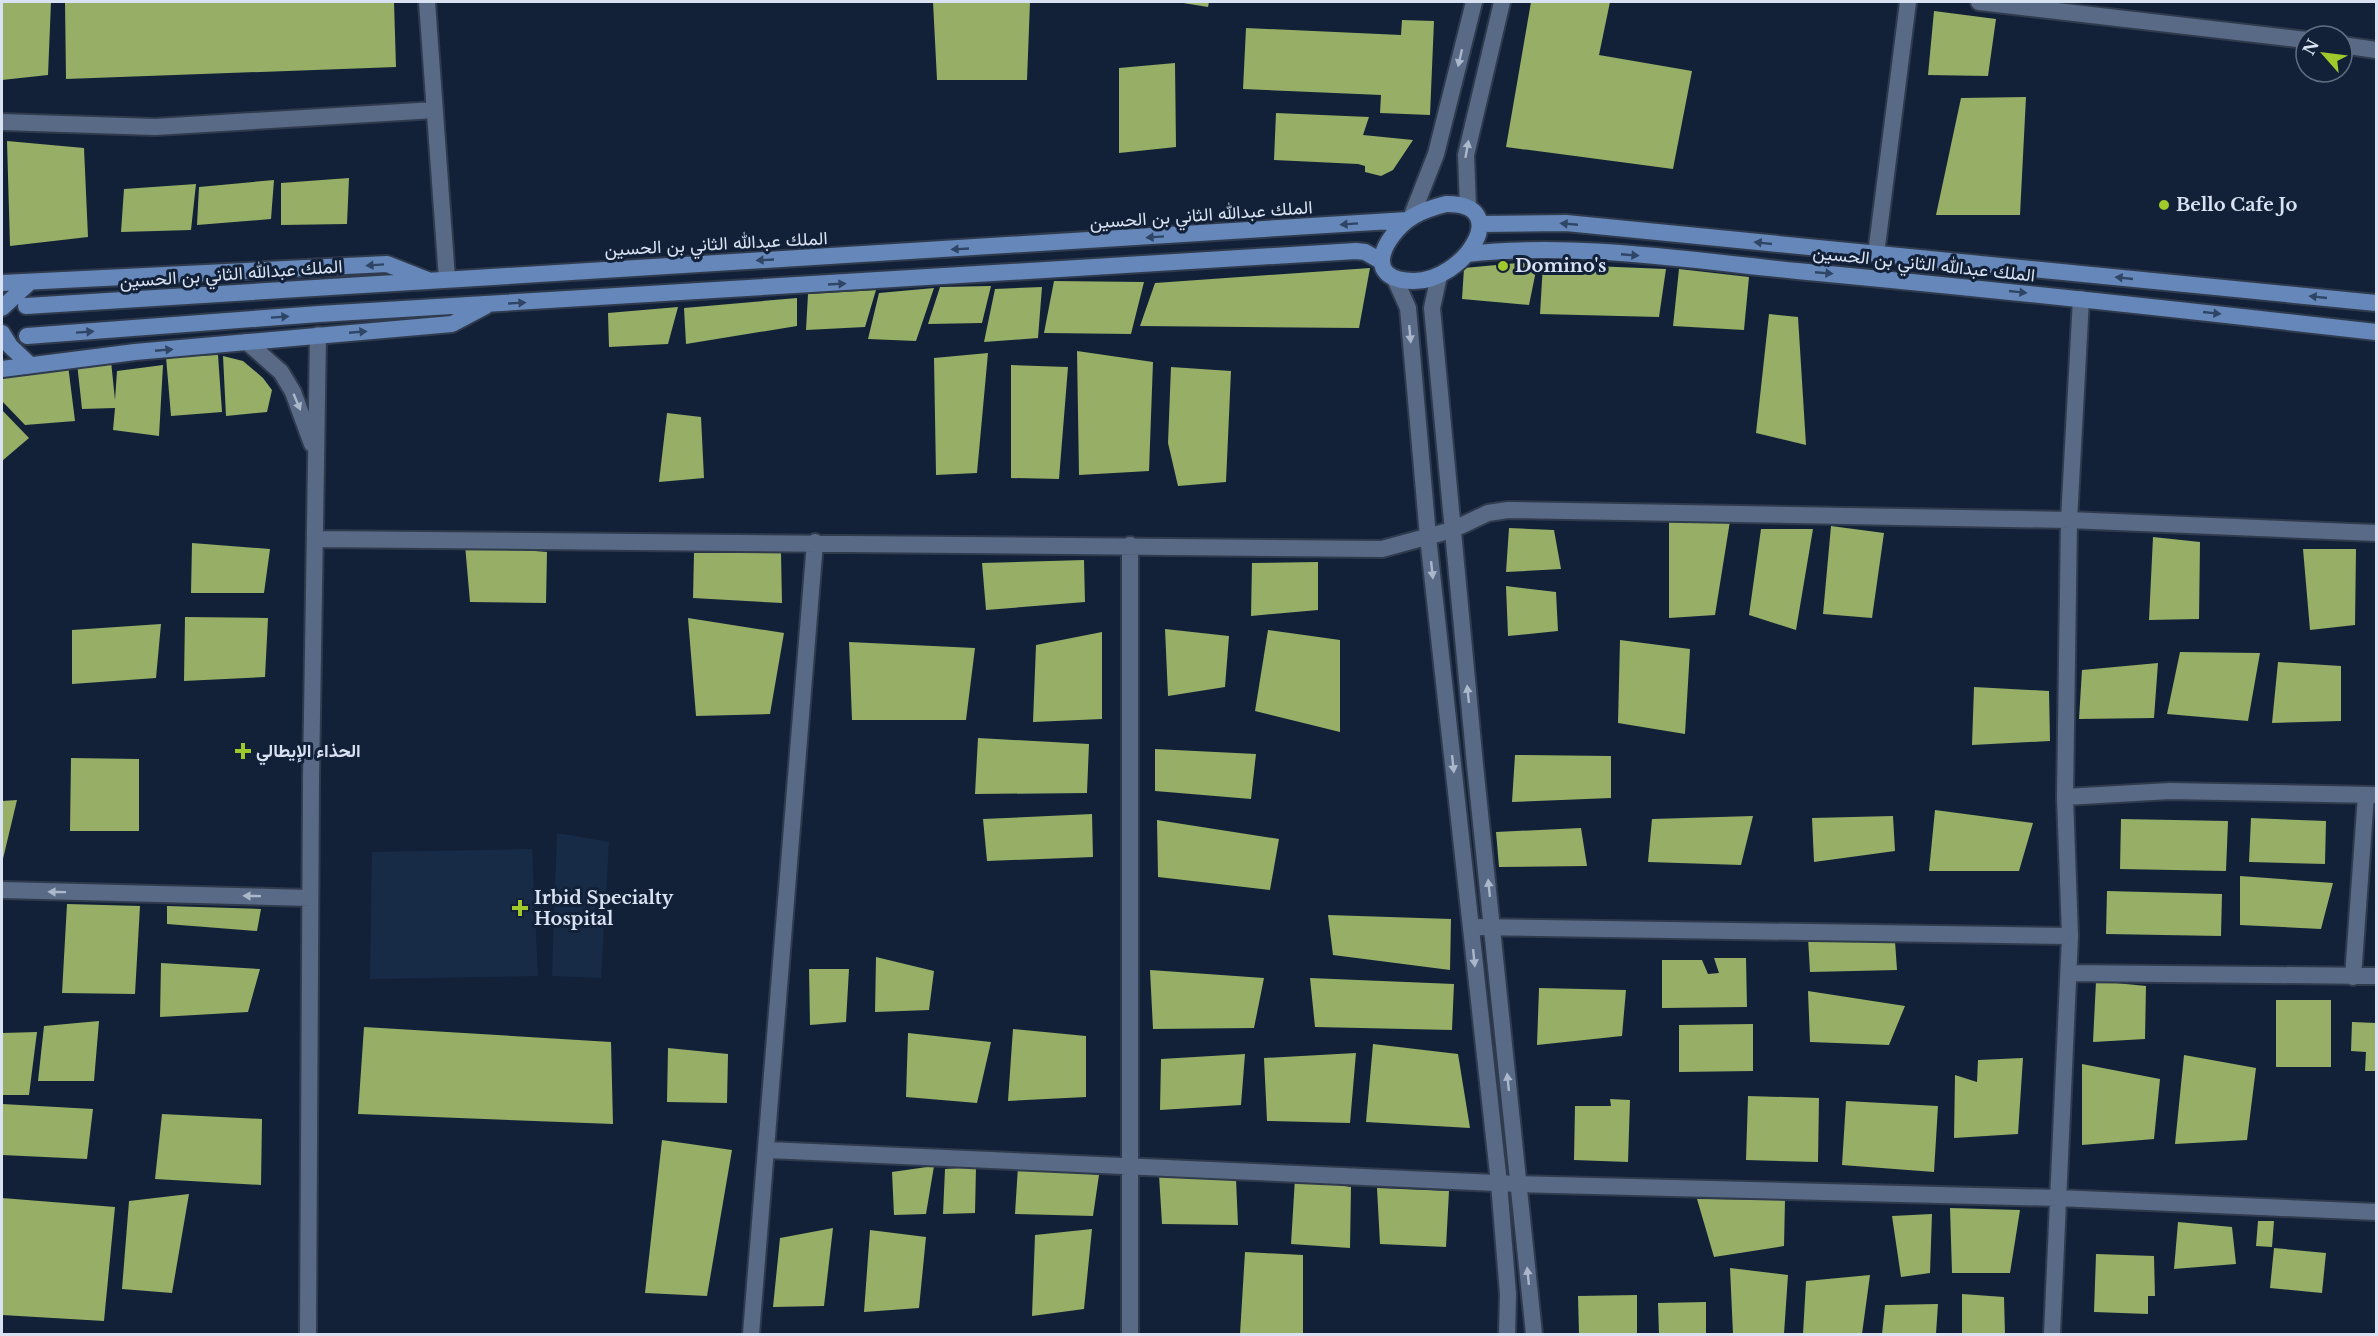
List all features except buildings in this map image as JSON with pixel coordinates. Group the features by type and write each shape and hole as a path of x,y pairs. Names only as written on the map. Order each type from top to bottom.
{"main road":[{"path":"1446,204 1468,207 1476,214 1480,224 1479,235 1459,263 1439,276 1415,281 1395,279 1388,275 1381,261 1382,253 1389,240 1409,219 1446,204"},
{"name":"الملك عبدالله الثاني بن الحسين","path":"26,306 1409,219"},
{"name":"الملك عبدالله الثاني بن الحسين","path":"1480,224 1566,223 2376,303"},
{"name":"الملك عبدالله الثاني بن الحسين","path":"1467,254 1528,249 1590,252 2081,299 2376,332"},
{"path":"27,336 319,314 1356,251 1365,252 1381,261"},
{"path":"2,283 387,264 430,281"},
{"path":"2,308 29,283"},
{"path":"2,369 29,364 247,342 452,324 468,318 487,305"},
{"path":"2,333 10,346 29,364"}],"street":[{"path":"427,2 447,279"},
{"path":"1409,219 1436,154 1474,2"},
{"path":"1468,207 1466,155 1502,2"},
{"path":"1876,254 1908,2"},
{"path":"1979,2 2294,39"},
{"path":"2354,47 2376,50"},
{"path":"2,122 155,127 435,110"},
{"path":"1439,276 1432,308 1452,530 1534,1335"},
{"path":"1395,279 1408,308 1428,537 1499,1183 1508,1294 1507,1335"},
{"path":"2052,1335 2070,936 2065,797 2069,520 2081,299"},
{"path":"308,1335 310,898 318,335"},
{"path":"247,342 281,372 300,408 316,457"},
{"path":"315,539 1382,549 1452,530 1488,513 1508,510 2069,520 2376,533"},
{"path":"751,1335 768,1150 815,542"},
{"path":"1130,545 1130,1335"},
{"path":"2065,797 2170,791 2371,795 2354,977"},
{"path":"2,890 310,898"},
{"path":"1471,927 2070,936"},
{"path":"2068,973 2376,976"},
{"path":"768,1150 1518,1184 2058,1198 2376,1212"}],"shaded area":[{"path":"557,833 609,842 601,978 552,976"},
{"path":"532,849 538,976 370,979 372,852"}],"place":[{"name":"Bello Cafe Jo","path":"2164,205"},
{"name":"Domino's","path":"1503,266"},
{"name":"الحذاء الإيطالي","path":"243,751"},
{"name":"Irbid Specialty Hospital","path":"520,908"}]}
